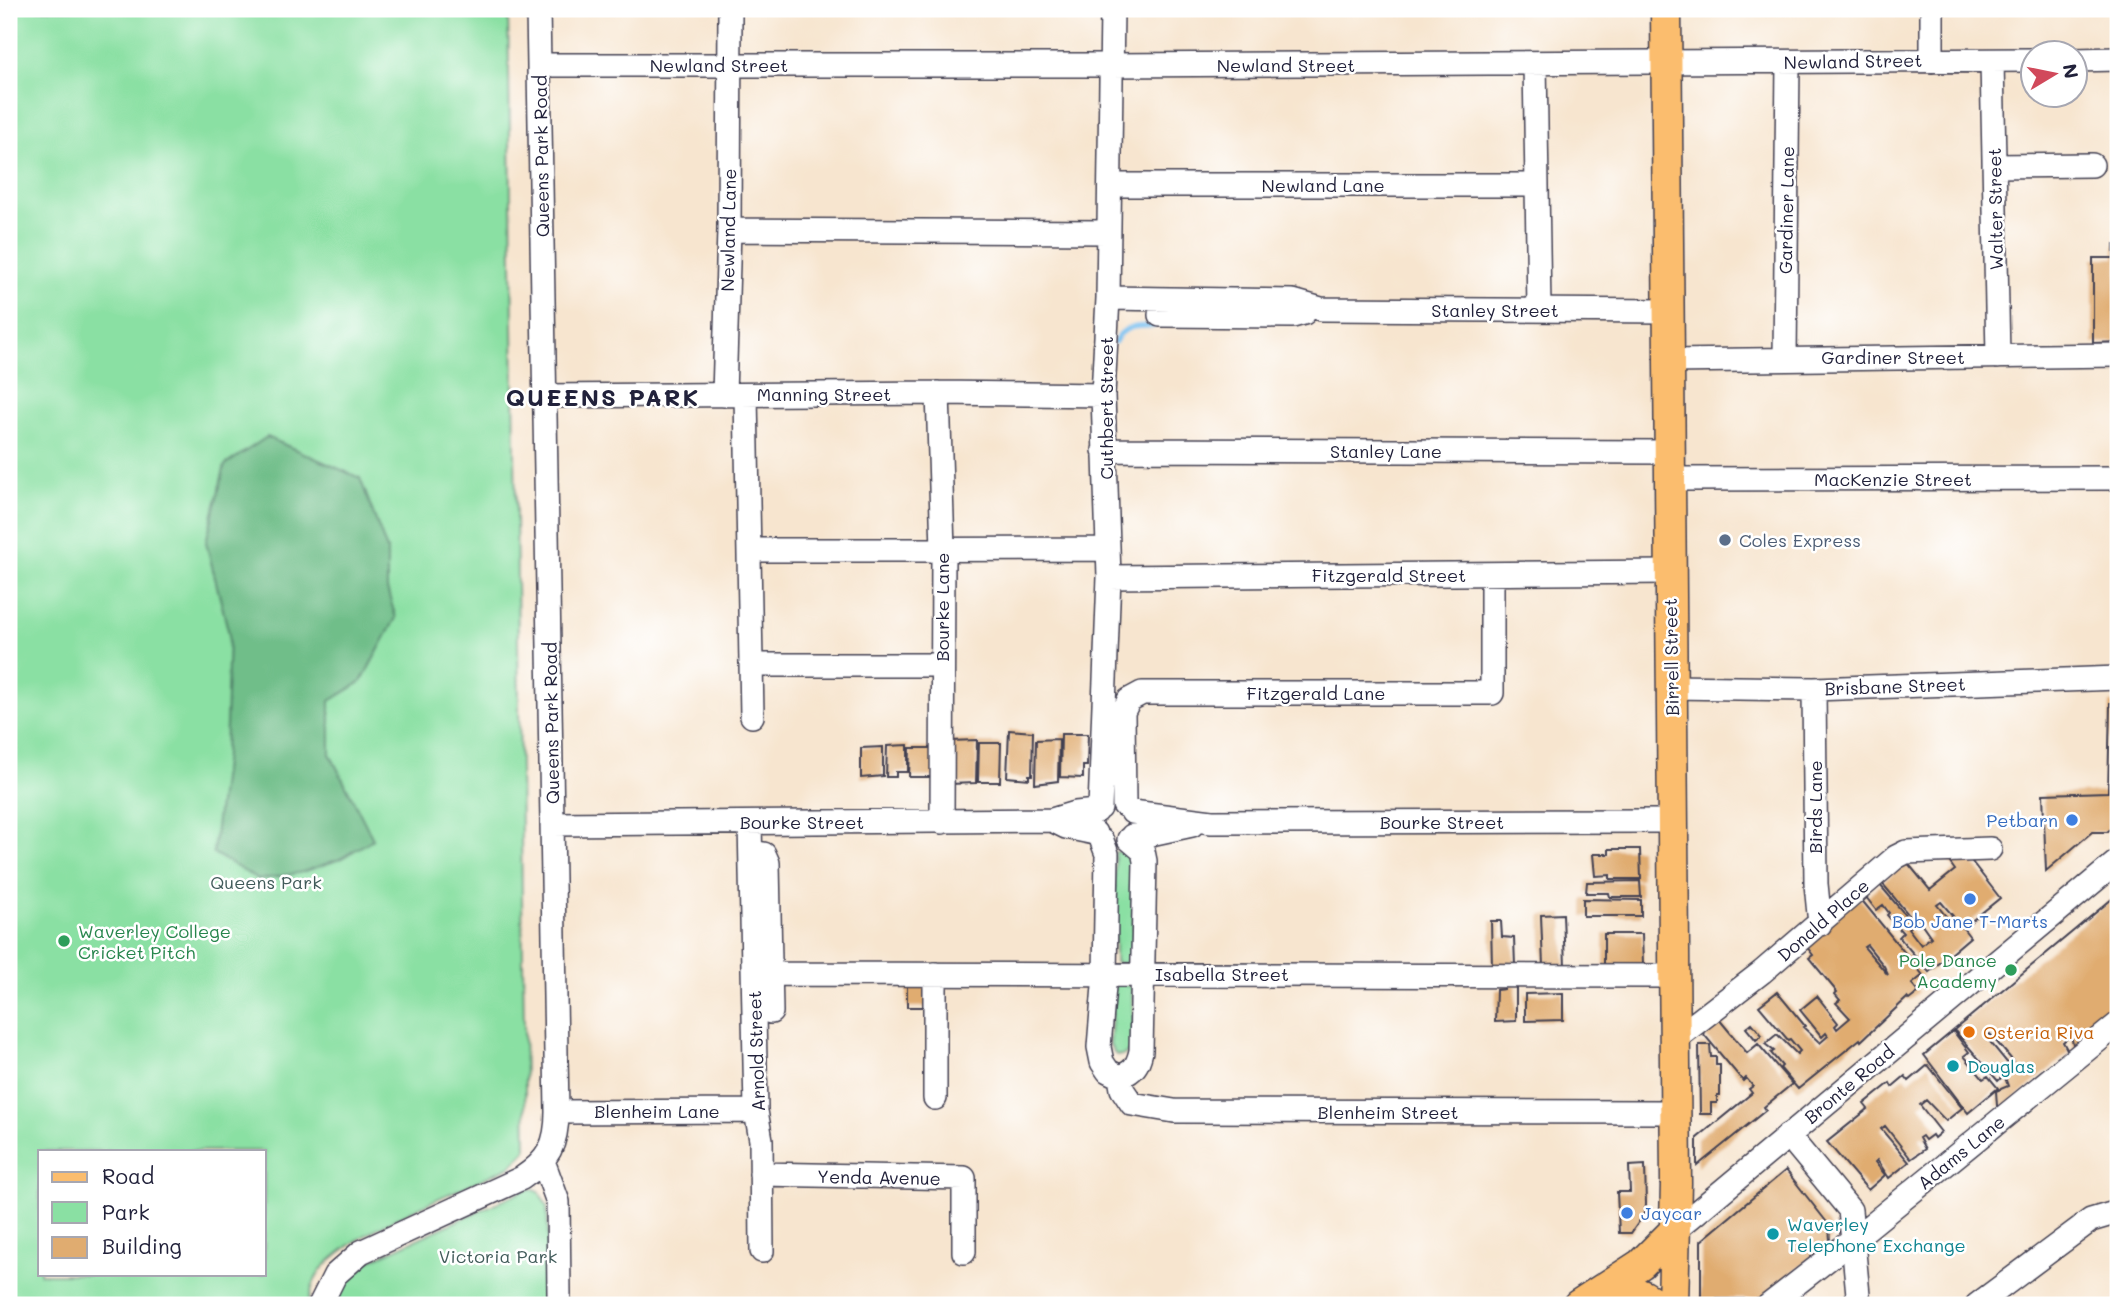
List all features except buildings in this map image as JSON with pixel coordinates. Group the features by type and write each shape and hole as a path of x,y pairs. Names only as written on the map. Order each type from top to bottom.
{"main road":[{"name":"Birrell Street","path":"1666,9 1676,1183 1673,1305"},
{"name":"Bronte Road","path":"1588,1299 1640,1264 1673,1232"},
{"path":"1588,1299 1619,1289 1636,1293 1652,1300 1656,1305"}],"street":[{"name":"Queens Park Road","path":"538,9 557,1112 555,1138 551,1151 543,1161"},
{"name":"Newland Lane","path":"730,9 729,230 735,395"},
{"name":"Cuthbert Street","path":"1112,9 1108,298 1103,396 1109,577 1098,823 1107,854 1105,974 1099,1047 1101,1062 1108,1071 1121,1077"},
{"path":"1932,9 1933,61"},
{"name":"Newland Street","path":"540,65 1535,64 2018,60"},
{"path":"2088,60 2118,60"},
{"name":"Walter Street","path":"1992,61 1998,357"},
{"name":"Gardiner Lane","path":"1785,358 1788,62"},
{"path":"1535,64 1539,309"},
{"path":"1994,166 2092,165"},
{"name":"Newland Lane","path":"1110,185 1535,185"},
{"path":"729,230 1109,232"},
{"name":"Stanley Street","path":"1108,298 1293,300 1321,309"},
{"name":"Stanley Street","path":"1160,315 1293,316 1321,309 1669,311"},
{"name":"Gardiner Street","path":"1669,361 2118,355"},
{"name":"Manning Street","path":"544,396 938,393 1103,396"},
{"name":"Bourke Lane","path":"938,393 943,549 943,821"},
{"path":"735,395 749,550 752,716"},
{"name":"Stanley Lane","path":"1104,450 1668,466"},
{"name":"MacKenzie Street","path":"1668,466 2118,478"},
{"path":"749,550 1108,549"},
{"name":"Fitzgerald Street","path":"1109,577 1670,572"},
{"name":"Fitzgerald Lane","path":"1128,808 1123,712 1129,699 1142,693 1492,693 1492,574"},
{"path":"752,665 942,665"},
{"name":"Brisbane Street","path":"1671,687 1814,689 2118,678"},
{"name":"Birds Lane","path":"1814,689 1816,884 1819,924"},
{"path":"1112,802 1128,808 1136,824 1131,838 1113,845 1098,823 1112,802"},
{"name":"Bourke Street","path":"1128,808 1212,822 1672,821"},
{"name":"Bourke Street","path":"553,824 1052,820 1075,813 1098,823"},
{"name":"Bourke Street","path":"1131,838 1212,822"},
{"name":"Arnold Street","path":"750,823 762,1251"},
{"path":"1121,1077 1131,1072 1138,1064 1143,974 1145,861 1143,851 1131,838"},
{"name":"Donald Place","path":"1674,1040 1762,972 1896,857 1906,852 1990,849"},
{"name":"Arnold Street","path":"751,852 764,854 768,863 771,1013"},
{"name":"Bronte Road","path":"1673,1232 2118,861"},
{"name":"Isabella Street","path":"770,974 1674,976"},
{"path":"934,1097 935,974"},
{"name":"Adams Lane","path":"1769,1305 2118,1024"},
{"name":"Blenheim Street","path":"1121,1077 1122,1088 1132,1104 1174,1111 1674,1112"},
{"name":"Blenheim Lane","path":"557,1112 756,1111"},
{"path":"1788,1135 1850,1210 1859,1305"},
{"path":"320,1305 335,1275 361,1252 508,1185 534,1171 543,1161 558,1202 559,1295"},
{"name":"Yenda Avenue","path":"761,1174 964,1178 964,1252"},
{"path":"1977,1305 2091,1220 2118,1212"}],"green space":[{"name":"Queens Park","path":"9,9 508,9 526,1150 511,1166 410,1211 359,1239 321,1270 312,1287 308,1305 9,1305"},
{"path":"267,437 360,478 387,550 387,589 396,618 361,682 330,701 330,754 373,839 340,859 303,872 259,880 213,853 225,754 229,634 206,542 225,465"},
{"path":"1115,852 1131,852 1135,861 1132,960 1123,964 1115,962"},
{"path":"1119,984 1132,989 1134,1046 1123,1055 1115,1054 1110,1045 1114,987"},
{"name":"Victoria Park","path":"532,1189 539,1192 547,1206 551,1305 335,1305 344,1284 371,1260"}],"waterway":[{"path":"1115,342 1126,329 1154,326"}],"place":[{"name":"Coles Express","path":"1725,540"},
{"name":"Petbarn","path":"2072,820"},
{"name":"Bob Jane T-Marts","path":"1970,899"},
{"name":"Waverley College Cricket Pitch","path":"64,941"},
{"name":"Pole Dance Academy","path":"2011,970"},
{"name":"Osteria Riva","path":"1969,1032"},
{"name":"Douglas","path":"1953,1066"},
{"name":"Jaycar","path":"1627,1213"},
{"name":"Waverley Telephone Exchange","path":"1773,1234"}],"district":[{"name":"QUEENS PARK","path":"603,396"}]}
